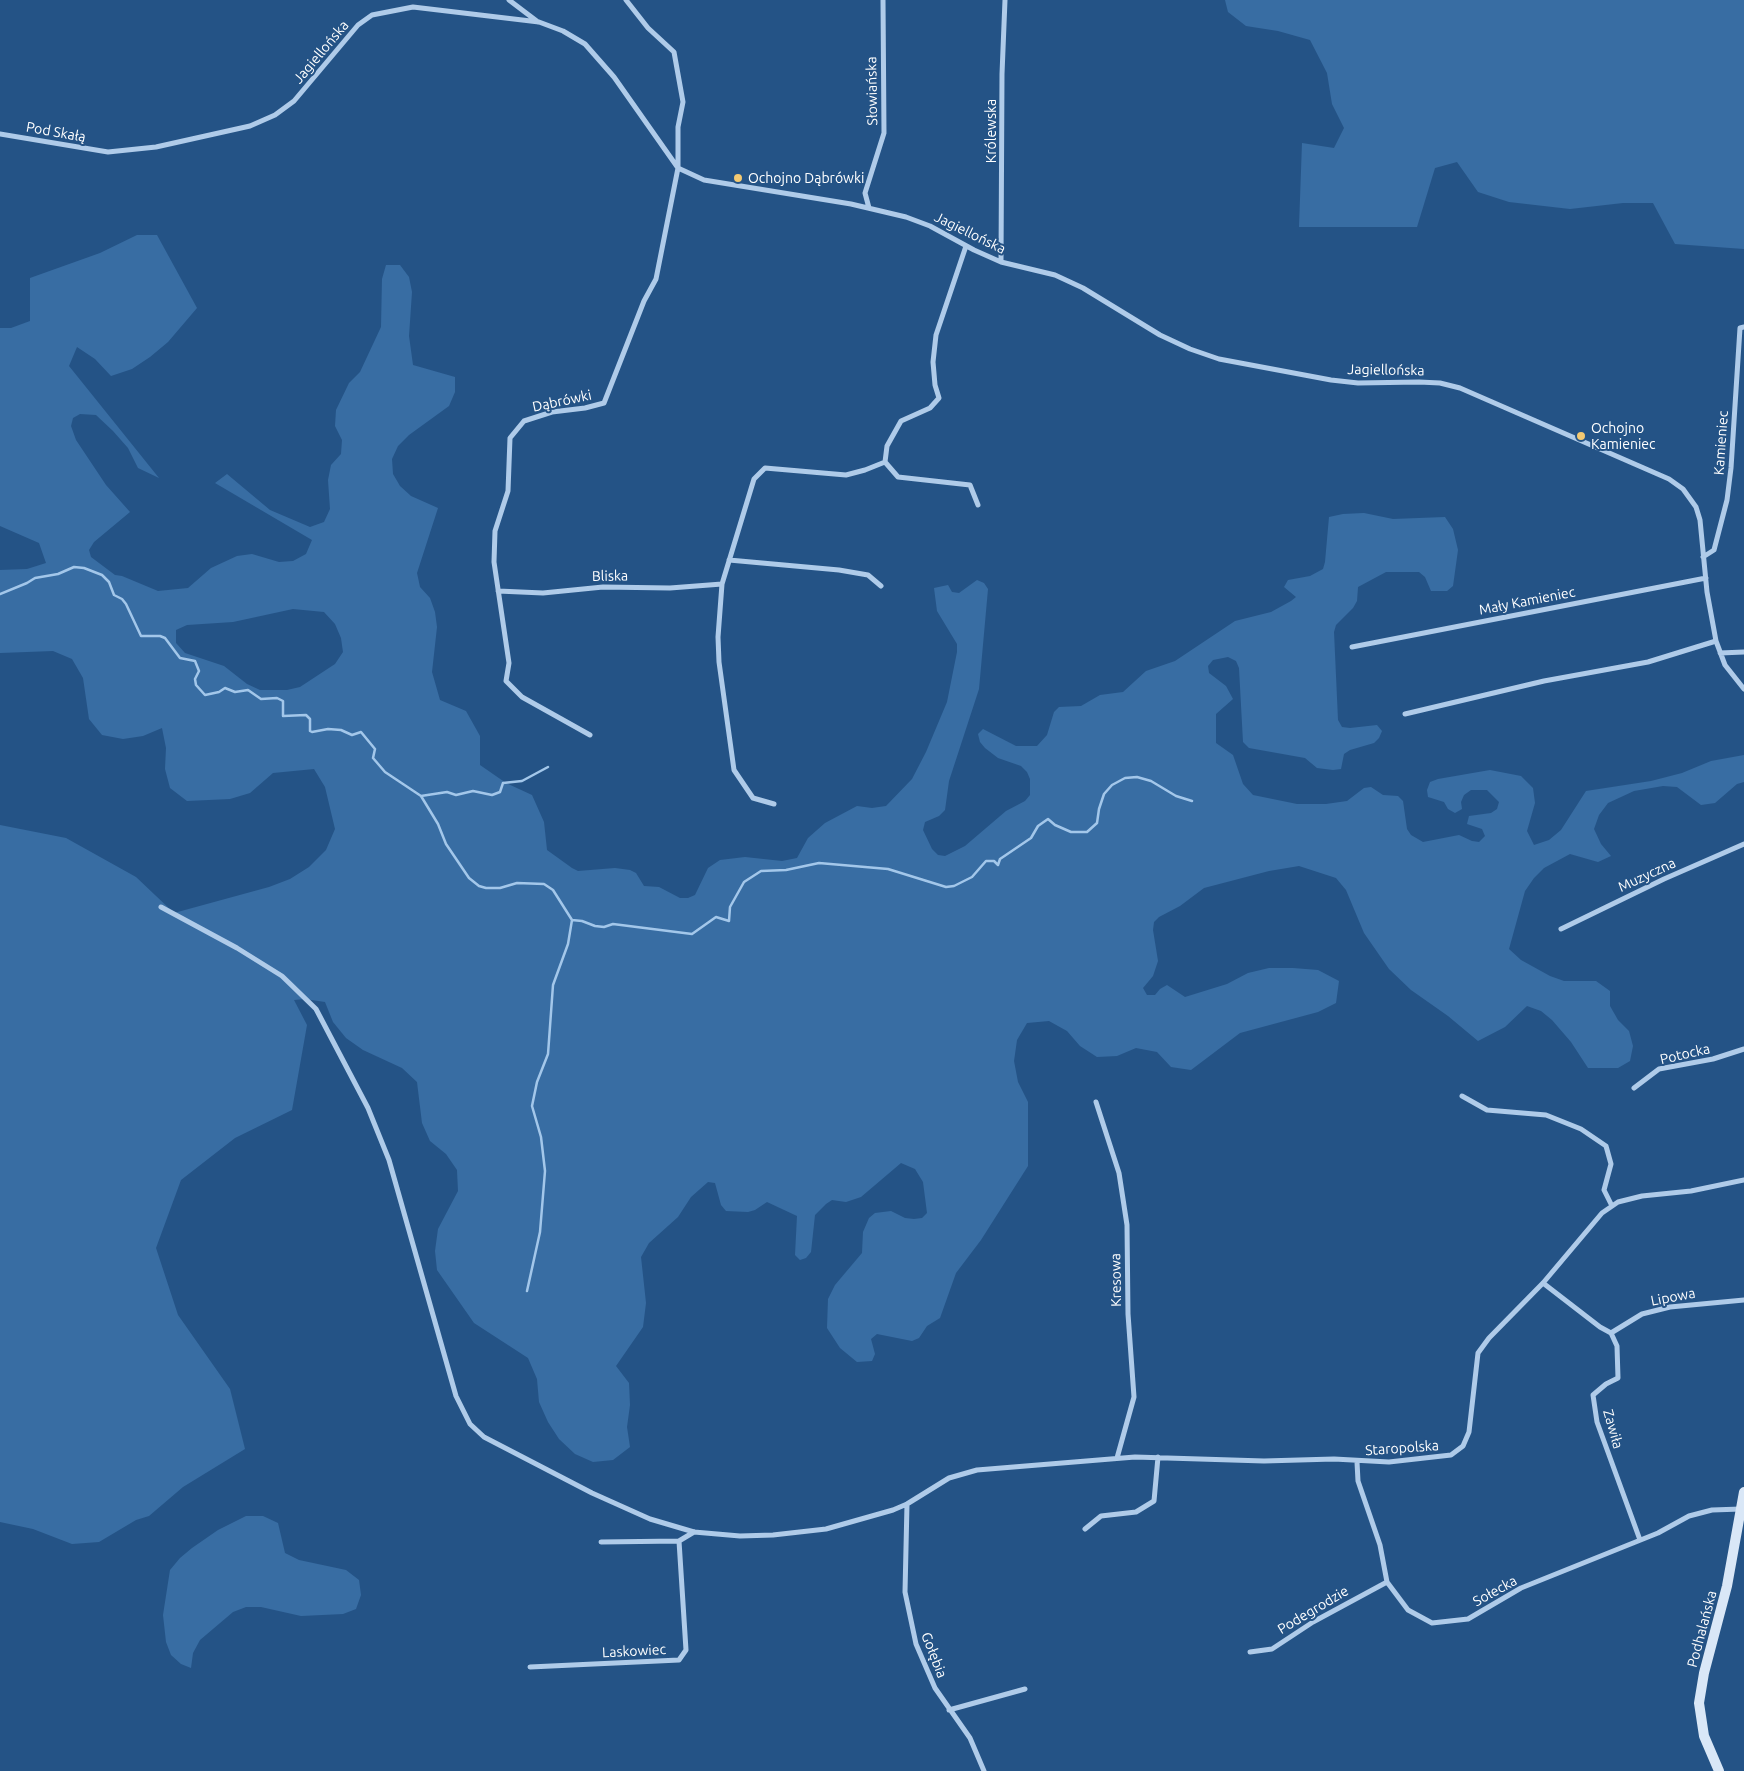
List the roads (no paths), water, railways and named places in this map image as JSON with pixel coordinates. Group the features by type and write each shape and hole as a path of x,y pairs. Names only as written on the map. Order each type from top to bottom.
{"street":[{"path":"510,0 538,22"},
{"path":"626,0 648,28 674,52 683,102 678,127 678,168"},
{"name":"Słowiańska","path":"869,208 865,193 884,133 883,0"},
{"name":"Królewska","path":"1001,262 1002,74 1005,0"},
{"name":"Jagiellońska","path":"108,152 156,148 250,126 275,115 294,101 358,25 372,15 413,7 538,22 563,31 585,44 614,77 678,168 704,180 869,208 906,217 930,226 966,246 1001,262 1055,275 1083,288 1160,336 1219,360 1340,381 1358,383 1440,383 1460,388 1669,479 1683,489 1696,507 1700,520 1703,557 1716,641 1725,665 1744,689"},
{"name":"Pod Skałą","path":"0,134 108,152"},
{"name":"Dąbrówki","path":"590,735 522,697 506,681 509,663 494,562 495,531 508,491 510,438 524,421 552,412 585,408 604,403 644,301 656,279 678,168"},
{"path":"966,246 936,335 933,362 935,385 939,398 930,408 914,413 901,421 887,446 885,462 898,478 970,485 978,505"},
{"name":"Kamieniec","path":"1703,557 1714,550 1726,500 1731,468 1740,328 1744,327"},
{"path":"774,804 753,798 734,770 719,662 718,637 722,584 754,479 765,468 846,475 885,462"},
{"path":"729,560 839,570 868,575 881,586"},
{"name":"Mały Kamieniec","path":"1352,647 1706,578"},
{"name":"Bliska","path":"498,592 543,593 584,588 670,588 722,584"},
{"path":"1405,714 1544,681 1648,662 1716,641"},
{"path":"1720,653 1744,652"},
{"name":"Muzyczna","path":"1561,929 1664,879 1744,844"},
{"name":"Staropolska","path":"161,907 238,948 282,976 316,1009 368,1108 389,1160 456,1396 470,1424 484,1436 592,1493 650,1518 694,1532 740,1536 773,1535 826,1529 858,1521 906,1504 949,1478 977,1470 1117,1458 1158,1457 1264,1461 1334,1459 1357,1462 1421,1460 1451,1456 1463,1446 1469,1432 1478,1353 1489,1338 1543,1283 1586,1230 1618,1202 1642,1196 1691,1191 1744,1180"},
{"name":"Potocka","path":"1634,1088 1660,1069 1714,1059 1744,1049"},
{"path":"1462,1096 1487,1110 1546,1115 1581,1129 1606,1146 1611,1164 1604,1190 1612,1206"},
{"name":"Kresowa","path":"1096,1102 1119,1173 1127,1224 1128,1314 1134,1397 1117,1458"},
{"path":"1543,1283 1600,1328 1611,1333"},
{"name":"Lipowa","path":"1611,1333 1642,1314 1670,1307 1696,1303 1744,1300"},
{"name":"Zawiła","path":"1611,1333 1617,1346 1618,1378 1606,1384 1593,1395 1596,1422 1640,1540"},
{"path":"1085,1529 1101,1516 1136,1512 1154,1501 1158,1457"},
{"name":"Sołecka","path":"1357,1462 1358,1481 1380,1545 1387,1582 1408,1610 1432,1623 1468,1619 1521,1588 1658,1533 1689,1516 1712,1510 1741,1509"},
{"name":"Podhalańska","path":"1719,1771 1704,1736 1699,1703 1704,1673 1728,1586 1744,1492"},
{"name":"Gołębia","path":"906,1504 905,1592 916,1644 935,1688 970,1738 984,1771"},
{"path":"601,1542 680,1541 694,1532"},
{"name":"Laskowiec","path":"530,1667 679,1660 686,1650 680,1541"},
{"name":"Podegrodzie","path":"1250,1652 1272,1649 1313,1622 1387,1582"},
{"path":"949,1710 1026,1689"}],"waterway":[{"path":"0,594 35,578 58,574 74,567 84,568 102,575 109,582 114,595 122,599 126,604 141,636 160,636 165,638 180,658 195,661 199,671 195,679 196,685 205,695 219,692 225,688 235,692 248,690 261,699 277,698 283,701 283,716 306,715 310,719 310,731 312,732 328,729 341,730 352,735 361,732 375,749 373,758 385,772 421,796 438,824 446,844 469,878 479,886 486,888 500,888 517,883 544,884 553,890 572,920 568,944 553,985 548,1054 537,1082 532,1106 541,1137 545,1171 540,1232 527,1291"},
{"path":"421,796 447,792 456,795 473,791 492,795 500,792 503,783 522,781 548,767"},
{"path":"572,920 582,921 595,926 604,927 613,924 692,934 716,917 729,921 730,907 744,882 761,871 786,870 819,863 888,869 946,887 954,886 972,877 986,861 994,861 998,865 1000,859 1031,838 1038,826 1048,819 1055,825 1071,832 1087,832 1097,823 1104,794 1112,785 1125,778 1137,777 1151,781 1176,796 1192,801"}],"place":[{"name":"Ochojno Dąbrówki","path":"738,178"},
{"name":"Ochojno Kamieniec","path":"1581,436"}]}
